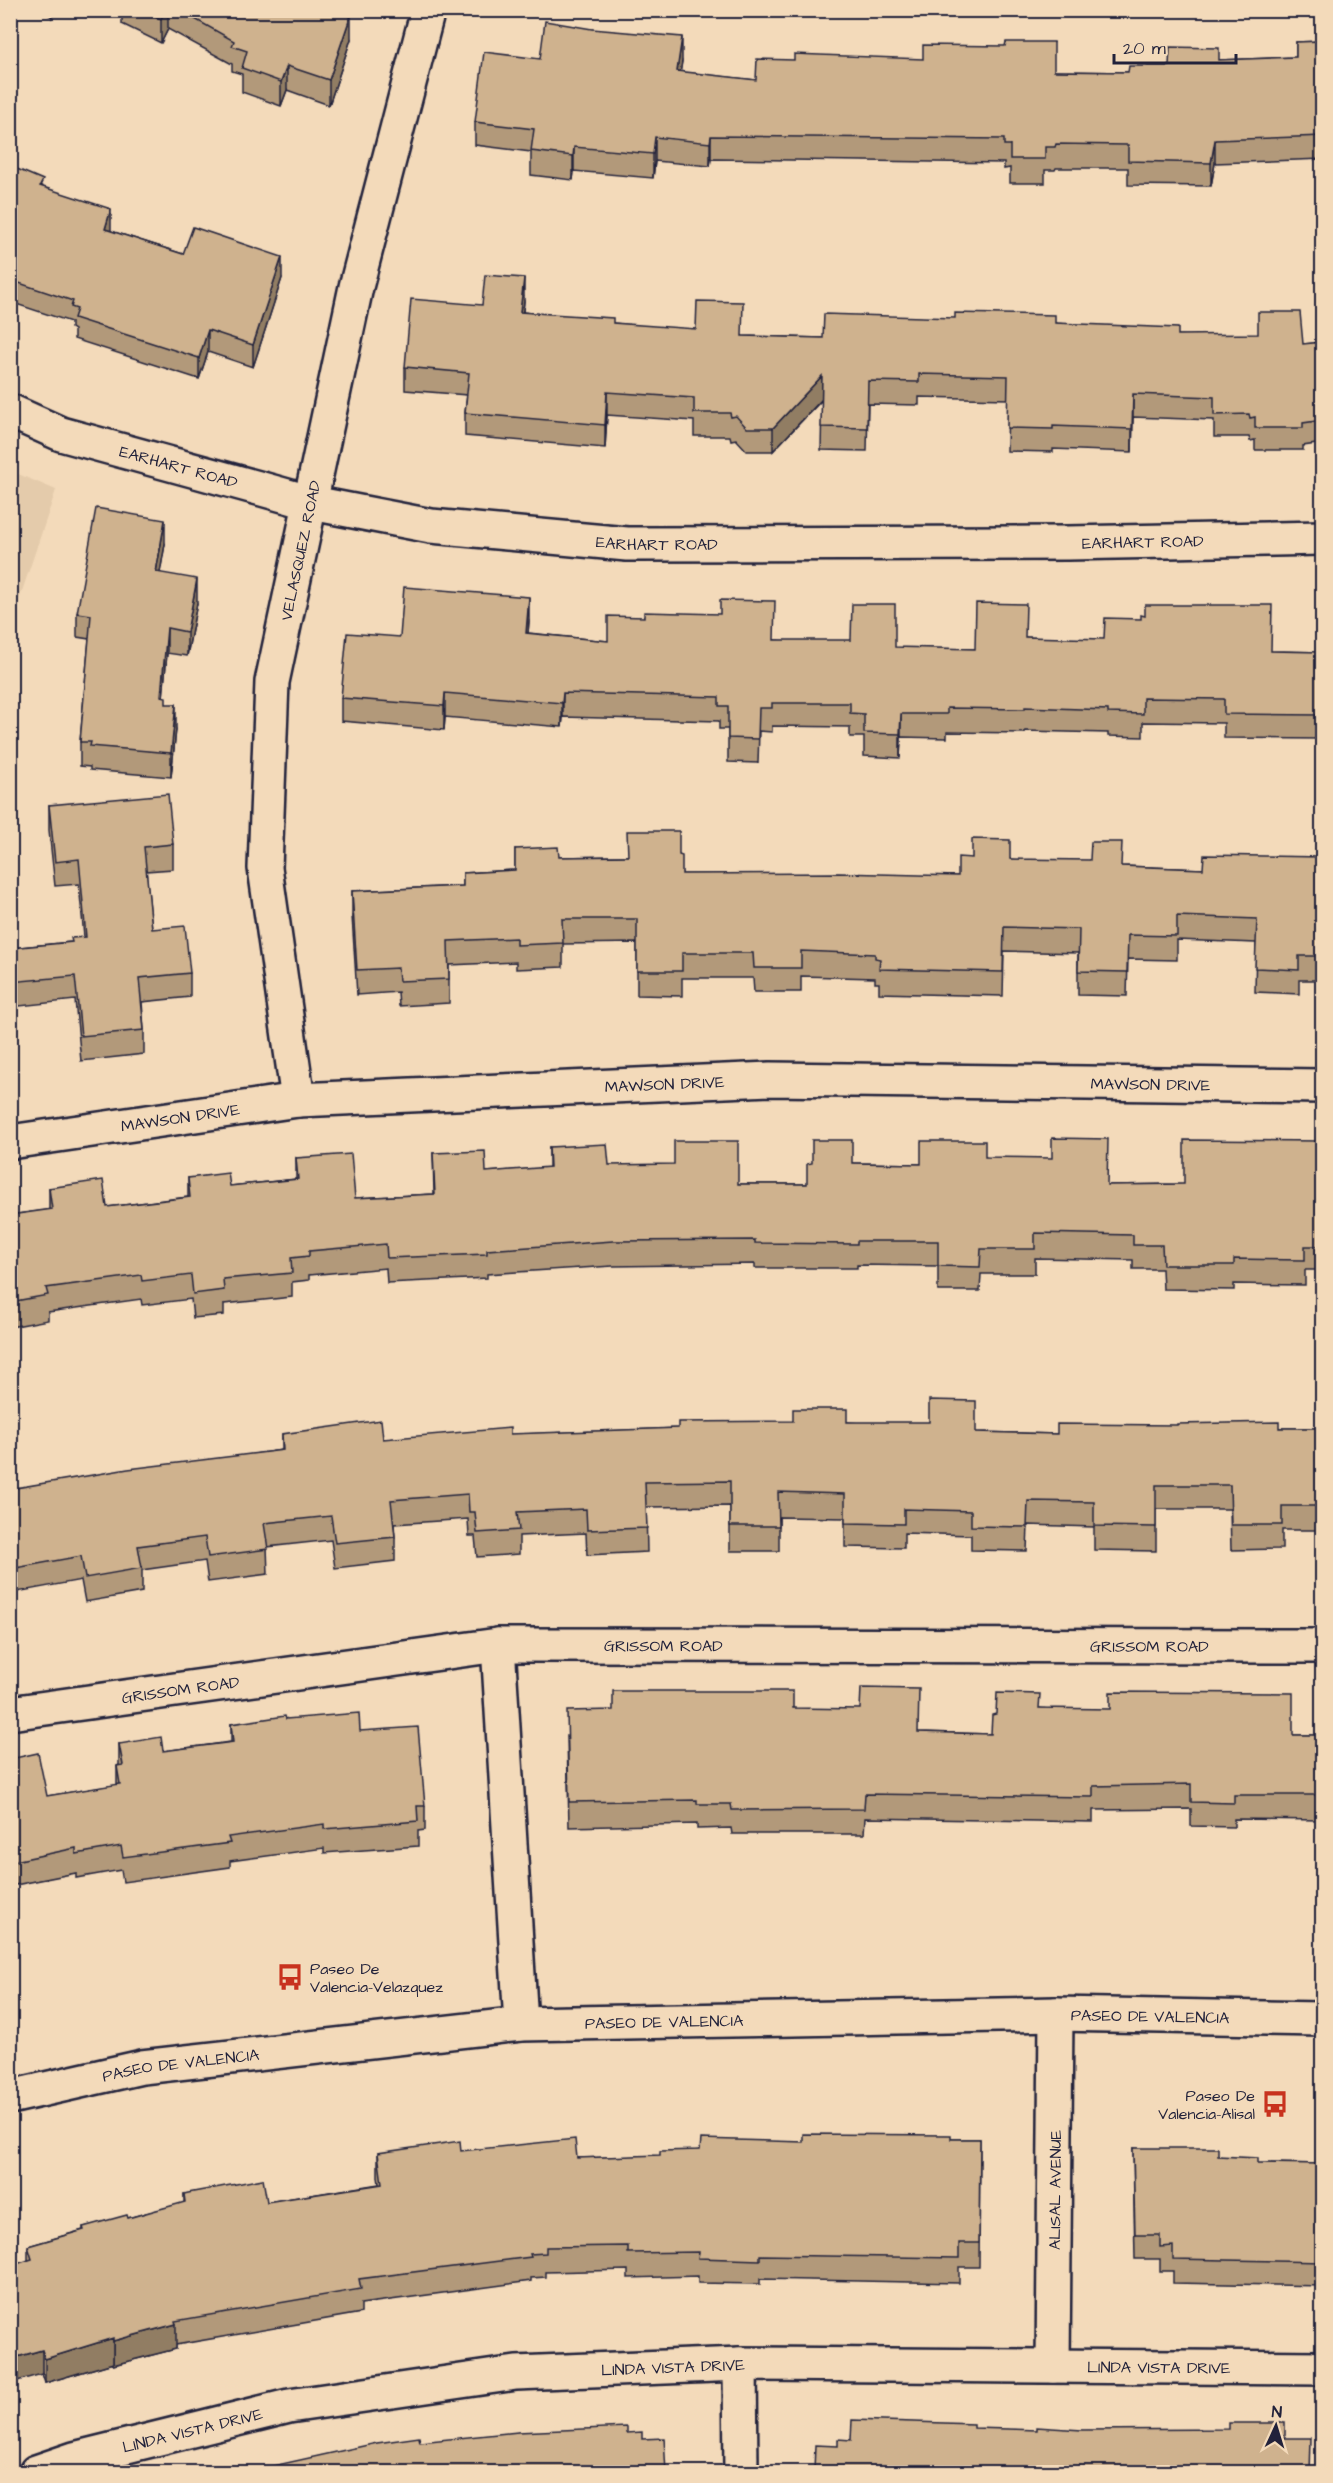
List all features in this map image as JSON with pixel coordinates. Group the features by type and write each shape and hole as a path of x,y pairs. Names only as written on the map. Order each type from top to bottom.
{"street":[{"name":"VELASQUEZ ROAD","path":"298,1100 265,868 272,682 312,503 356,287 428,10"},
{"name":"EARHART ROAD","path":"10,411 61,434 312,503 431,526 627,544 1056,543 1323,538"},
{"name":"MAWSON DRIVE","path":"10,1142 298,1100 770,1079 1323,1086"},
{"name":"GRISSOM ROAD","path":"10,1713 498,1646 1323,1646"},
{"path":"498,1646 521,2024"},
{"name":"PASEO DE VALENCIA","path":"10,2097 142,2067 521,2024 1056,2014 1323,2019"},
{"name":"ALISAL AVENUE","path":"1053,2367 1056,2014"},
{"path":"740,2364 741,2472"},
{"name":"LINDA VISTA DRIVE","path":"36,2472 76,2466 289,2406 516,2373 740,2364 1323,2368"}],"shaded area":[{"path":"11,471 56,490 11,624"}],"building":[{"path":"143,10 165,10 161,19"},
{"path":"179,10 338,10 351,15 329,80 287,66 281,82 242,68 247,51 232,46 234,41"},
{"path":"545,21 592,29 682,37 677,71 756,80 757,59 794,60 794,54 923,59 923,45 1005,46 1006,42 1054,42 1054,71 1128,72 1129,66 1169,66 1170,47 1219,48 1219,60 1296,57 1296,42 1323,41 1323,136 1215,140 1211,163 1128,161 1128,145 1056,144 1055,147 1045,147 1045,159 1010,159 1010,145 1004,145 1004,139 711,136 710,143 655,137 653,154 574,147 573,156 531,151 534,129 475,122 484,52 540,59"},
{"path":"10,166 43,180 40,186 111,209 105,229 183,254 193,227 282,257 253,345 208,330 199,358 74,318 77,309 71,307 73,301 10,280"},
{"path":"485,275 524,278 520,312 613,318 613,323 696,329 697,301 743,302 742,336 823,338 824,314 955,318 955,313 1055,315 1055,323 1178,328 1178,335 1258,334 1258,312 1300,312 1303,344 1323,342 1323,420 1303,423 1303,428 1255,428 1255,417 1250,418 1249,414 1214,415 1214,397 1133,394 1132,429 1053,426 1053,429 1007,428 1008,376 919,374 919,382 868,381 867,428 821,427 822,376 773,428 747,428 736,416 731,417 730,413 694,413 694,398 607,392 605,425 465,413 469,373 405,367 411,299 482,305"},
{"path":"96,508 165,520 156,572 197,579 187,632 167,628 161,696 166,697 166,704 176,704 171,753 90,746 91,742 80,742 91,615 77,613"},
{"path":"404,587 529,597 526,633 608,641 608,616 644,617 644,612 720,614 720,600 775,601 774,640 851,640 852,604 895,604 895,647 975,649 976,603 1026,604 1025,637 1104,639 1105,618 1141,619 1141,615 1145,616 1145,605 1272,605 1271,651 1323,652 1323,708 1321,708 1321,715 1224,714 1224,699 1143,698 1143,714 1108,713 1108,710 1025,707 1025,709 947,708 947,714 901,714 900,734 864,733 864,714 850,713 850,703 772,703 772,708 759,708 758,739 728,738 728,706 719,706 719,697 563,693 562,703 445,693 444,706 341,698 347,633 400,637"},
{"path":"168,794 173,844 144,847 152,929 185,926 190,973 139,978 144,1030 81,1036 75,976 10,982 10,948 72,942 71,938 86,937 79,859 55,862 49,805"},
{"path":"627,831 679,831 682,874 839,873 958,876 958,857 972,858 972,839 1010,840 1010,859 1090,860 1091,842 1122,842 1121,866 1203,869 1204,855 1323,857 1323,956 1299,956 1299,970 1255,968 1257,919 1177,916 1177,936 1128,935 1127,972 1078,971 1079,929 1004,927 1003,972 879,969 880,959 875,958 875,954 801,951 801,968 754,968 753,953 682,953 682,971 637,971 637,919 562,919 563,943 516,945 516,938 448,941 449,979 399,981 398,968 357,970 352,891 463,886 463,873 515,870 515,849 558,847 559,857 628,856"},
{"path":"1052,1138 1108,1139 1107,1185 1184,1184 1184,1140 1323,1141 1323,1246 1305,1246 1305,1260 1234,1259 1234,1265 1163,1265 1162,1245 1133,1245 1133,1235 1035,1233 1035,1249 981,1249 980,1267 938,1266 938,1241 857,1241 857,1244 755,1243 755,1240 613,1241 487,1250 487,1254 387,1258 386,1244 309,1251 309,1256 291,1258 292,1273 223,1279 224,1290 193,1294 191,1275 142,1281 141,1275 46,1288 48,1295 10,1302 10,1215 52,1209 49,1188 103,1180 107,1207 190,1197 188,1178 228,1173 230,1186 298,1179 296,1158 351,1154 355,1198 435,1194 433,1153 485,1151 486,1172 550,1167 549,1147 607,1144 609,1165 674,1164 674,1141 738,1141 738,1184 807,1184 807,1164 812,1163 812,1140 852,1140 852,1163 921,1164 921,1141 985,1141 985,1157 1052,1158"},
{"path":"929,1400 976,1401 976,1432 1057,1434 1057,1424 1177,1425 1279,1422 1279,1428 1323,1428 1323,1506 1282,1506 1282,1525 1231,1525 1230,1485 1156,1485 1156,1527 1094,1526 1094,1502 1028,1501 1027,1527 971,1526 971,1511 904,1509 904,1524 845,1523 845,1494 778,1492 779,1526 730,1526 730,1481 645,1482 647,1528 587,1530 586,1509 517,1512 519,1530 477,1533 475,1512 469,1512 468,1494 391,1500 395,1537 335,1543 331,1516 264,1523 268,1549 208,1557 205,1537 138,1546 142,1568 85,1578 81,1556 10,1569 10,1489 128,1469 283,1450 282,1434 381,1420 383,1439 510,1428 510,1434 678,1428 678,1422 793,1421 793,1409 847,1409 847,1422 929,1422"},
{"path":"861,1688 919,1689 918,1732 991,1734 992,1715 996,1714 997,1693 1040,1694 1039,1708 1110,1709 1110,1692 1293,1693 1293,1735 1323,1735 1323,1795 1234,1795 1234,1803 1191,1802 1191,1784 1093,1786 1093,1797 865,1794 864,1809 732,1810 731,1804 697,1804 697,1800 569,1802 567,1711 613,1710 613,1691 793,1691 793,1708 860,1709"},
{"path":"359,1713 360,1731 418,1727 425,1806 417,1806 418,1821 324,1829 324,1824 228,1837 230,1843 123,1857 121,1846 76,1854 76,1848 10,1862 10,1759 38,1753 47,1796 120,1784 117,1766 123,1765 119,1744 161,1737 163,1751 233,1742 231,1724 285,1716 286,1719"},
{"path":"803,2134 951,2135 951,2139 980,2139 979,2243 959,2243 959,2258 760,2255 760,2260 698,2258 699,2252 628,2253 628,2246 546,2247 546,2253 530,2254 531,2257 359,2279 361,2289 175,2321 176,2324 113,2341 113,2338 45,2359 42,2350 10,2359 10,2266 32,2259 28,2246 84,2230 83,2227 127,2215 128,2218 185,2202 184,2194 263,2179 267,2202 382,2184 378,2153 460,2141 461,2151 575,2139 577,2158 660,2155 660,2151 700,2150 701,2139 803,2142"},
{"path":"1133,2148 1218,2148 1218,2156 1258,2158 1258,2163 1323,2164 1323,2262 1173,2259 1173,2246 1160,2247 1160,2235 1135,2235"},
{"path":"852,2420 974,2424 974,2428 1037,2430 1037,2427 1082,2430 1229,2429 1229,2423 1285,2423 1285,2438 1311,2438 1310,2472 814,2472 815,2445 838,2446 838,2439 851,2440"},
{"path":"627,2427 627,2433 642,2432 642,2439 664,2438 666,2472 246,2472 377,2443 419,2437 420,2442 518,2432"},
{"path":"243,2469 244,2472 228,2472"}],"place":[{"name":"Paseo De Valencia-Velazquez","path":"290,1977"},
{"name":"Paseo De Valencia-Alisal","path":"1275,2104"}]}
